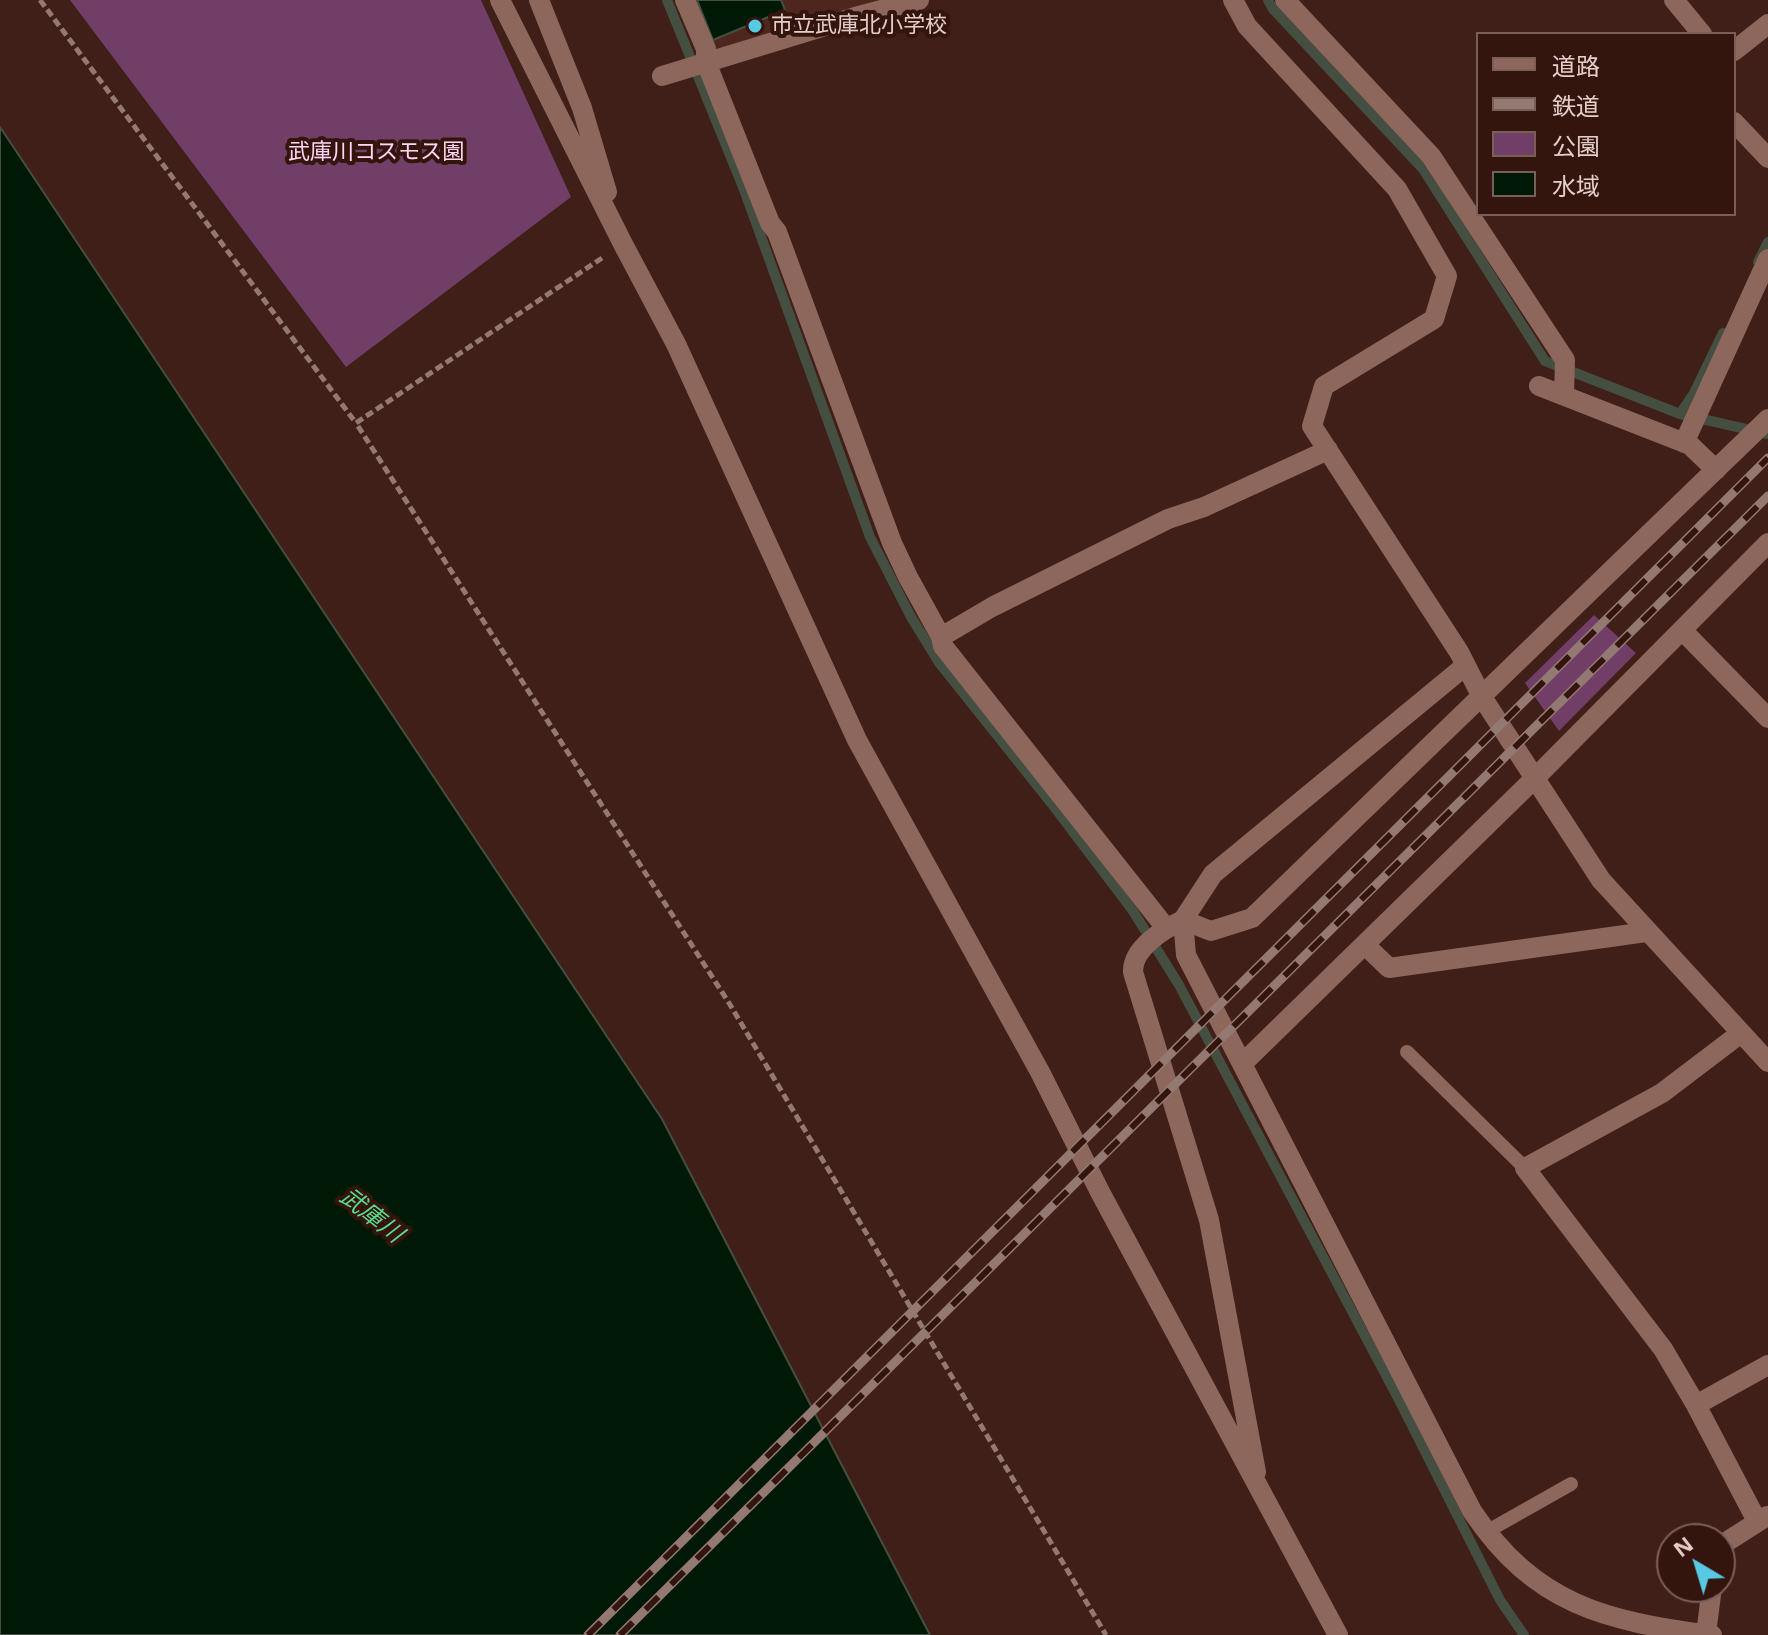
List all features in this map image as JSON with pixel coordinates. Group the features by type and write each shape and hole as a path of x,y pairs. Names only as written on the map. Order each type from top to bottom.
{"street":[{"path":"500,0 676,344 857,740 1040,1072 1100,1192 1338,1635"},
{"path":"539,0 582,108 623,244"},
{"path":"685,0 706,49 703,63 770,223 777,232 892,543 943,646 1170,927 1472,1511 1486,1532 1537,1583 1583,1608 1632,1624 1709,1635 1711,1603"},
{"path":"662,76 919,0"},
{"path":"1233,0 1247,26 1397,189 1447,276 1434,319 1324,386 1312,426 1459,652 1482,697 1601,880 1768,1062"},
{"path":"1285,0 1431,156 1565,360 1565,391"},
{"path":"1674,0 1700,32"},
{"path":"1736,49 1768,24"},
{"path":"1736,124 1768,158"},
{"path":"1686,437 1768,259"},
{"path":"1539,386 1565,391 1686,437 1690,445 1716,470"},
{"path":"1170,927 1211,931 1252,918 1768,419"},
{"path":"941,637 992,607 1168,519 1204,507 1328,450"},
{"path":"1243,1063 1534,779 1768,543"},
{"path":"1682,630 1768,718"},
{"path":"1260,1491 1209,1220 1133,964 1142,951 1170,927 1213,874 1465,666"},
{"path":"1365,945 1389,968 1646,932"},
{"path":"1736,1535 1762,1518 1663,1349 1525,1168 1662,1093 1741,1033"},
{"path":"1696,1405 1768,1365"}],"lane":[{"path":"1407,1052 1525,1168"},
{"path":"1486,1532 1571,1484"}],"path":[{"path":"40,0 356,423 729,1003 1106,1635"},
{"path":"356,423 623,244"}],"shaded area":[{"name":"市立武庫北小学校","path":"690,0 904,0 713,53"}],"green space":[{"name":"武庫川コスモス園","path":"70,0 481,0 571,197 346,367"},
{"path":"1594,615 1636,653 1559,731 1525,683"}],"water":[{"path":"697,0 781,0 785,10 713,40"},
{"name":"武庫川","path":"0,127 662,1119 930,1635 0,1635"}],"waterway":[{"path":"667,0 743,187 870,537 911,617 940,664 1133,911 1179,985 1399,1400 1500,1600 1524,1635"},
{"path":"1268,0 1423,169 1545,361 1680,414 1768,434"},
{"path":"1758,262 1768,242"},
{"path":"1680,414 1694,393 1723,333"}],"railway":[{"path":"588,1635 1768,458"},
{"path":"620,1635 1768,496"}],"place":[{"name":"市立武庫北小学校","path":"755,26"}]}
